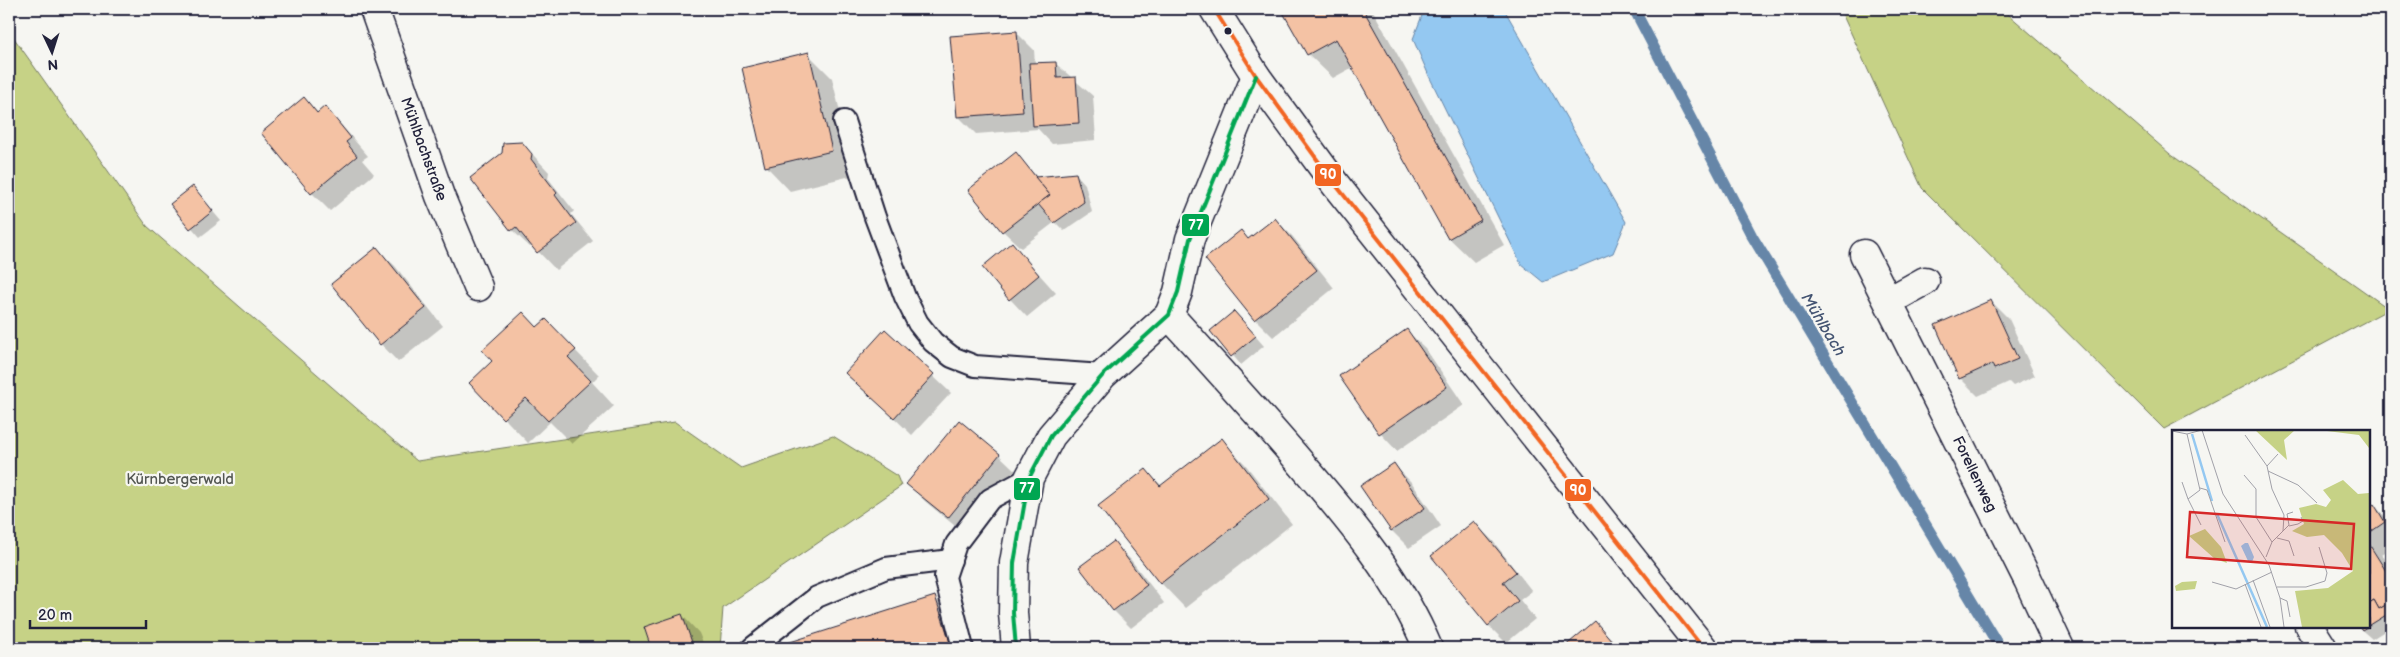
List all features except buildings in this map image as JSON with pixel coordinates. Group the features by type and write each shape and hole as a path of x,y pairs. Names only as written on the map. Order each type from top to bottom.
{"street":[{"name":"Mühlbachstraße","path":"374,9 440,196 478,287"},
{"path":"1214,9 1256,76 1335,184 1703,648"},
{"path":"1016,648 1013,613 1014,563 1029,478 1051,436 1103,376 1169,315 1178,292 1190,239 1256,76"},
{"name":"Forellenweg","path":"1864,254 2060,648"},
{"path":"1888,301 1925,281"},
{"path":"1169,315 1356,528 1394,580 1416,620 1428,648"},
{"path":"2310,627 2323,648"}],"lane":[{"path":"844,122 875,217 905,297 918,323 933,342 952,357 975,366 1103,376"},
{"path":"964,648 945,577 956,544 990,500 1029,478"},
{"path":"752,648 817,597 886,568 951,560"}],"green space":[{"path":"1840,9 2002,9 2170,154 2389,309 2164,429 1922,188"},
{"name":"Kürnbergerwald","path":"9,31 147,226 417,461 675,422 741,468 833,436 897,476 901,486 723,608 720,648 9,648"}],"water":[{"path":"1429,9 1504,9 1626,222 1613,253 1543,282 1521,264 1429,76 1413,39 1423,13"}],"waterway":[{"name":"Mühlbach","path":"1634,9 1752,236 2000,648"}],"transit line":[{"name":"90","path":"1214,9 1256,76 1335,184 1703,648"},
{"name":"77","path":"1016,648 1013,613 1014,563 1029,478 1051,436 1103,375 1169,315 1178,292 1190,239 1256,76"}]}
